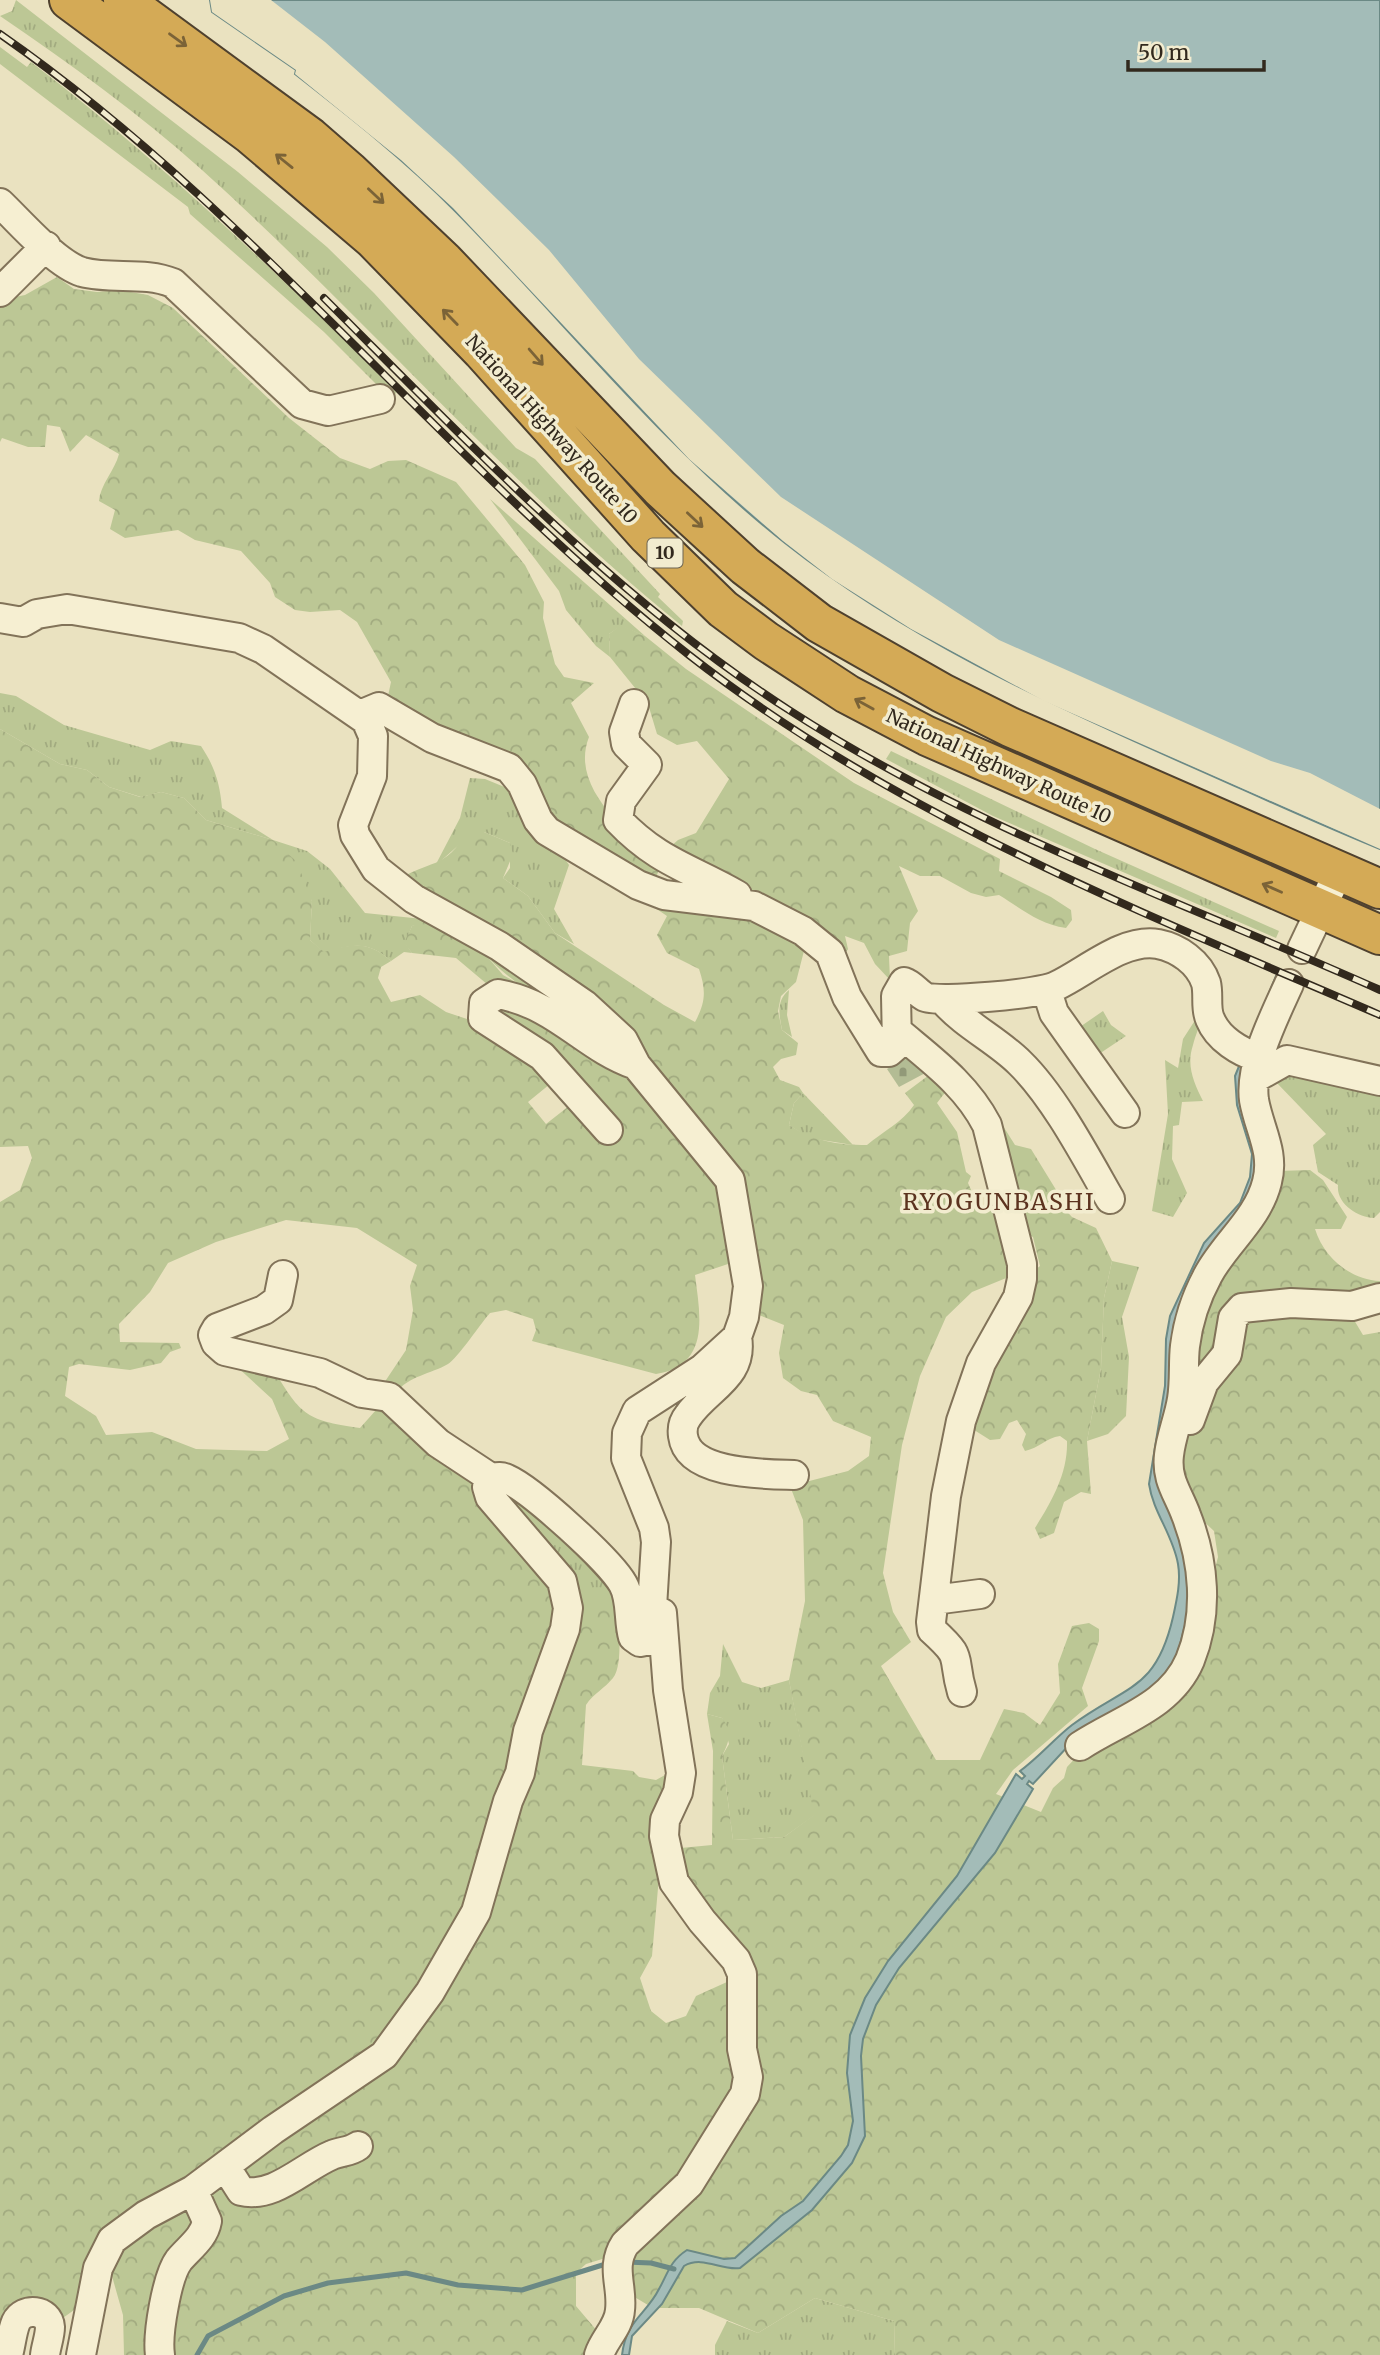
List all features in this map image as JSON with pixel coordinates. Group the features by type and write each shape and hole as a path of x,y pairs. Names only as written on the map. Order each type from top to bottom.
{"highway":[{"name":"National Highway Route 10","path":"69,0 251,135 373,239 482,351 648,536 723,609 766,641 847,694 927,736 1380,935"},
{"name":"National Highway Route 10","path":"123,0 310,137 349,171 460,278 652,480 746,566 819,623 942,693 1010,727 1380,889"}],"street":[{"path":"0,203 46,246 83,272 152,277 173,284 302,404 328,411 380,399"},
{"path":"0,292 46,246"},
{"path":"0,618 23,622 55,609 67,609 239,638 263,649 360,715 371,726 373,762 365,799 353,825 355,835 376,869 414,899 499,946 585,1005 622,1040 636,1065 730,1180 748,1286 744,1317 737,1337 702,1369 637,1411 626,1433 625,1458 654,1528 655,1591 650,1640 640,1642 633,1637 627,1591 621,1580 538,1500 510,1480 499,1476 491,1478 438,1443 388,1398 362,1393 320,1373 225,1352 219,1347 213,1335 217,1328 264,1310 278,1300 282,1275"},
{"path":"634,704 624,732 626,744 647,765 621,801 617,811 618,820 645,846 675,866 735,893 803,931 830,953 847,997 881,1052 889,1052 897,1045 897,996 904,982 926,997 944,1001 964,996 1021,995 1046,991 1124,949 1155,944 1181,953 1200,971 1206,983 1210,1019 1223,1037 1252,1061 1287,1060 1380,1081"},
{"path":"360,715 379,707 432,738 509,768 522,784 538,820 547,831 638,885 664,895 754,906"},
{"path":"1302,948 1339,871"},
{"path":"1080,1746 1164,1697 1182,1674 1194,1649 1203,1582 1192,1531 1168,1474 1169,1453 1183,1397 1185,1346 1198,1298 1225,1248 1255,1211 1268,1181 1270,1165 1254,1098 1252,1061 1289,984"},
{"path":"1046,991 1054,1013 1125,1113"},
{"path":"608,1130 542,1056 483,1018 484,1003 498,994 552,1012 616,1058 636,1065"},
{"path":"944,1001 957,1016 1020,1063 1080,1146 1110,1199"},
{"path":"896,1030 963,1087 977,1106 987,1125 1022,1264 1018,1297 981,1363 961,1421 946,1496 932,1630 951,1645 956,1655 962,1692"},
{"path":"1169,1453 1186,1429 1204,1382 1227,1354 1237,1311 1242,1308 1291,1303 1352,1306 1380,1298"},
{"path":"737,1337 740,1353 725,1380 686,1418 684,1442 693,1454 707,1465 794,1475"},
{"path":"81,2355 103,2252 125,2229 192,2190 384,2055 430,1992 476,1912 508,1801 520,1773 528,1731 565,1629 568,1608 562,1581 490,1497 487,1487 491,1478"},
{"path":"599,2355 621,2309 617,2277 618,2254 689,2184 738,2105 748,2077 743,2049 742,1974 736,1960 702,1921 674,1882 665,1845 666,1820 678,1792 681,1773 668,1690 665,1620 655,1591"},
{"path":"934,1600 980,1594"},
{"path":"225,2166 241,2191 257,2193 290,2180 333,2155 358,2146"},
{"path":"160,2355 161,2319 173,2271 202,2236 207,2221 192,2190"},
{"path":"8,2355 16,2323 23,2314 34,2312 45,2317 50,2327 45,2355"}],"green space":[{"path":"16,0 238,172 327,247 374,293 516,448 535,459 660,594 658,597 683,621 682,626 619,573 498,460 263,226 202,170 104,90 0,16 12,11"},
{"path":"0,47 27,67 31,62 127,139 308,305 396,392 395,396 387,395 324,332 190,214 188,207 0,64"},
{"path":"57,277 74,289 97,292 119,290 148,295 173,308 289,418 340,458 370,469 388,461 406,460 456,482 525,565 544,602 543,618 555,664 564,677 594,683 571,703 589,737 585,756 587,774 605,808 661,863 657,875 650,876 578,846 537,798 386,705 391,682 357,622 340,610 295,610 275,597 270,583 241,551 195,540 178,530 125,538 110,529 115,510 99,501 119,454 86,435 70,452 60,427 47,425 45,447 28,447 2,438 0,442 0,300 25,295"},
{"path":"490,499 645,636 621,626 609,634 610,657 596,646 566,610 559,591"},
{"path":"621,625 645,636 686,669 854,783 1000,859 999,871 1071,910 1072,920 1066,928 1056,926 1031,915 999,895 986,897 971,893 940,876 920,876 899,866 918,911 910,923 907,951 889,956 890,980 875,964 864,943 845,936 848,949 844,955 669,848 678,840 696,833 729,779 697,741 677,745 657,734 648,704 610,657 609,634"},
{"path":"0,693 16,696 64,725 150,750 171,741 201,746 216,776 222,808 273,840 206,820 184,798 161,792 141,797 109,787 87,770 60,764 0,729"},
{"path":"0,729 60,764 87,770 109,787 140,797 161,792 184,798 206,820 273,840 297,862 312,901 310,940 324,952 359,946 383,954 391,961 381,967 378,978 391,1002 420,995 446,1012 482,1024 525,1048 508,1026 507,1016 502,1011 496,1012 497,999 627,1071 721,1176 740,1260 695,1275 699,1306 698,1336 694,1349 686,1360 674,1369 656,1374 532,1341 536,1330 533,1319 506,1310 490,1313 448,1364 413,1379 396,1393 384,1383 406,1350 413,1310 410,1286 417,1265 357,1228 286,1220 216,1242 168,1263 150,1292 119,1324 120,1342 179,1343 181,1348 170,1352 161,1363 130,1370 79,1364 69,1367 65,1396 96,1416 106,1435 152,1432 196,1449 267,1451 289,1439 272,1399 234,1364 271,1366 297,1405 315,1418 326,1422 360,1428 384,1401 477,1472 544,1578 552,1596 554,1615 513,1762 452,1938 373,2053 217,2161 124,2218 84,2303 60,2320 45,2304 0,2338 0,1202 20,1190 32,1158 28,1146 0,1147","holes":["527,1051 569,1106 546,1124 528,1102 550,1084"]},
{"path":"891,751 1095,849 1279,931 1276,938 993,816 886,759"},
{"path":"470,778 485,779 522,794 569,865 554,909 574,944 555,933 528,896 503,878 510,868 510,843 484,832 460,844 435,866 460,818"},
{"path":"466,831 484,832 510,843 513,854 503,878 528,896 555,933 664,1005 695,1022 704,996 699,969 667,953 657,935 667,916 639,897 754,912 805,947 796,982 781,996 778,1011 782,1030 798,1043 796,1055 781,1059 773,1067 780,1080 799,1087 803,1093 794,1103 789,1125 798,1130 826,1141 867,1145 909,1111 914,1105 905,1093 929,1075 947,1090 937,1103 957,1132 966,1172 971,1176 968,1183 981,1212 1002,1210 1016,1274 972,1292 946,1317 920,1376 902,1445 883,1573 893,1612 911,1642 881,1666 936,1760 980,1760 1004,1709 1024,1713 1040,1725 1060,1693 1058,1664 1072,1626 1089,1623 1099,1629 1099,1641 1082,1688 1088,1706 1013,1770 996,1794 1041,1812 1053,1788 1064,1778 1067,1767 1081,1752 1148,1717 1208,1596 1218,1557 1214,1531 1184,1503 1173,1456 1191,1430 1239,1315 1348,1310 1363,1335 1380,1332 1380,2355 895,2355 894,2321 815,2298 758,2333 699,2308 653,2308 626,2292 623,2270 745,2105 728,1942 670,1849 712,1845 713,1751 707,1714 722,1718 729,1732 722,1756 733,1840 784,1837 814,1815 789,1680 805,1601 803,1520 790,1486 848,1471 869,1456 871,1437 833,1421 817,1395 801,1391 783,1378 779,1353 784,1325 751,1312 736,1182 644,1062 399,880 444,858 452,852"},
{"path":"273,840 307,851 330,869 365,913 442,921 412,926 405,943 412,953 404,952 391,961 375,950 359,946 324,953 310,940 312,901"},
{"path":"425,921 479,947 503,975 519,984 544,1005 494,990 456,958 412,953 404,943 412,926"},
{"path":"479,947 572,1004 544,1005 502,971"},
{"path":"789,990 787,1015 792,1037 782,1030 779,1013 780,1003"},
{"path":"1103,1011 1111,1025 1126,1036 1093,1058 1074,1031"},
{"path":"1201,1011 1190,1060 1194,1081 1203,1101 1182,1102 1179,1125 1173,1126 1172,1159 1187,1193 1173,1217 1152,1211 1168,1114 1165,1060 1178,1068 1183,1039"},
{"path":"907,1058 917,1058 929,1071 899,1087 887,1069"},
{"path":"1284,1067 1380,1087 1380,1212 1374,1218 1361,1215 1344,1204 1338,1192 1338,1185 1318,1172 1313,1145 1326,1134 1276,1082"},
{"path":"803,1093 853,1145 809,1138 789,1125 794,1103"},
{"path":"998,1125 1003,1126 1015,1145 1031,1149 1058,1193 1056,1200 1072,1217 1096,1228 1112,1261 1104,1298 1101,1368 1087,1441 1091,1494 1081,1492 1064,1502 1054,1533 1040,1539 1035,1528 1062,1475 1067,1441 1060,1436 1055,1437 1025,1451 1022,1445 1026,1434 1017,1420 1009,1423 1000,1439 990,1440 971,1428 976,1391 1029,1275 1040,1266 1033,1237 1021,1231"},
{"path":"1310,1170 1323,1180 1347,1217 1341,1229 1315,1229 1319,1240 1340,1266 1359,1277 1380,1281 1380,1294 1248,1303 1200,1383 1190,1350 1196,1320 1278,1171"},
{"path":"1112,1261 1139,1267 1122,1317 1129,1357 1126,1416 1108,1434 1087,1441 1101,1368 1104,1298"},
{"path":"505,1486 610,1578 620,1613 581,1611 555,1553 530,1520 500,1497"},
{"path":"612,1602 620,1613 618,1665 613,1678 586,1705 582,1765 633,1771 639,1777 656,1780 665,1775 676,1777 661,1854 652,1956 640,1978 651,2011 666,2023 686,2016 696,1996 738,1977 740,2055 729,2114 612,2256 586,2264 576,2273 576,2306 598,2332 594,2355 124,2355 123,2315 110,2269 125,2240 434,2000 580,1626 581,1611 592,1603"},
{"path":"723,1644 742,1682 761,1688 789,1680 815,1815 784,1837 733,1840 722,1756 729,1744 722,1718 707,1714 710,1693 720,1676"},
{"path":"815,2298 894,2321 895,2355 715,2355 715,2345 727,2321 758,2333"}],"water":[{"path":"210,0 1380,0 1380,849 1026,691 926,638 831,577 785,543 697,465 615,382 496,253 417,175 295,74 296,70 212,12"},
{"path":"1276,976 1283,980 1257,1048 1265,1167 1230,1234 1172,1424 1192,1561 1187,1617 1174,1661 1154,1688 1069,1745 1033,1784 1029,1781 1027,1784 1033,1789 995,1853 899,1968 876,2005 863,2039 861,2056 865,2136 852,2163 812,2210 740,2268 698,2262 684,2266 662,2304 632,2336 629,2355 622,2355 632,2326 654,2298 681,2254 687,2250 724,2259 735,2258 781,2216 803,2201 841,2156 848,2145 853,2121 847,2073 850,2035 865,1998 888,1961 957,1876 1016,1774 1022,1779 1025,1776 1020,1771 1065,1730 1136,1684 1158,1659 1173,1617 1179,1577 1172,1543 1149,1484 1165,1386 1166,1339 1170,1316 1204,1243 1240,1203 1250,1177 1252,1154 1237,1105 1235,1076"}],"pier":[{"path":"210,0 271,0 325,42 454,157 549,250 639,359 781,497 999,640 1271,761 1310,773 1380,809 1380,849 1044,701 911,629 832,579 783,541 689,459 453,208 401,160 295,74 296,70 212,12"}],"waterway":[{"path":"626,2262 651,2263 674,2269"},
{"path":"197,2355 208,2336 284,2296 328,2283 406,2273 458,2285 522,2290 609,2263"}],"railway":[{"path":"0,34 93,104 181,179 266,258 514,502 600,581 689,655 768,712 850,765 1023,857 1380,1015"},
{"path":"324,298 489,463 604,569 663,619 789,710 859,753 1004,827 1380,990"}],"district":[{"name":"RYOGUNBASHI","path":"999,1202"}]}
